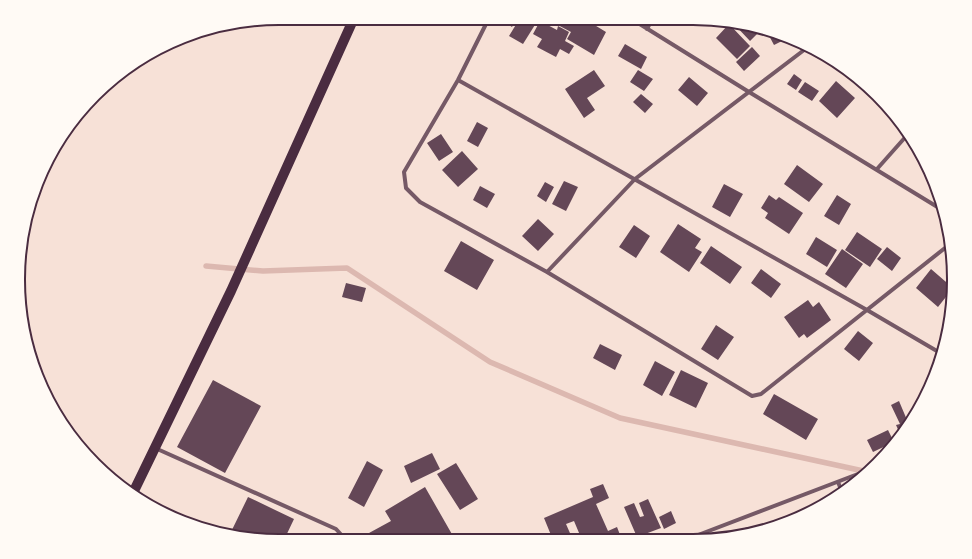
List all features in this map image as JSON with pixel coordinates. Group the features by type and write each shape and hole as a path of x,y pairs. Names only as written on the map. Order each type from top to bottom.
{"main road":[{"path":"135,489 230,291 351,25"}],"street":[{"path":"486,25 458,80 404,172 406,188 420,202 547,272 752,396 761,394 945,248"},
{"path":"641,25 935,206"},
{"path":"647,29 649,25"},
{"path":"547,272 635,179 804,50"},
{"path":"458,80 867,310 936,351"},
{"path":"877,169 905,139"},
{"path":"155,448 336,529 341,534"},
{"path":"702,533 854,475"},
{"path":"838,482 840,487"}],"building":[{"path":"516,25 535,25 523,44 509,36"},
{"path":"538,25 548,25 557,30 558,26 569,32 565,41 574,46 569,54 560,49 556,57 537,47 542,39 533,34"},
{"path":"558,25 594,25 606,32 594,55 567,39 571,32"},
{"path":"726,27 733,28 750,46 737,59 716,38"},
{"path":"739,29 757,34 750,41"},
{"path":"770,38 781,41 774,45"},
{"path":"625,44 647,57 641,69 618,56"},
{"path":"752,47 760,56 744,71 736,62"},
{"path":"594,70 605,86 587,98 595,110 584,118 565,89"},
{"path":"638,70 653,79 644,91 630,82"},
{"path":"794,74 802,80 796,90 787,84"},
{"path":"689,77 708,93 697,106 678,90"},
{"path":"836,81 855,98 837,118 819,101"},
{"path":"805,82 819,91 812,101 798,92"},
{"path":"641,94 653,104 645,113 633,102"},
{"path":"477,122 488,128 478,147 467,141"},
{"path":"441,134 453,152 439,161 427,143"},
{"path":"462,151 478,169 458,187 442,170"},
{"path":"797,165 823,184 809,202 784,184"},
{"path":"564,181 578,187 566,211 552,204"},
{"path":"545,182 554,187 546,202 537,196"},
{"path":"724,184 743,194 730,217 712,207"},
{"path":"480,186 495,194 487,208 473,200"},
{"path":"769,195 776,200 779,197 803,213 789,234 765,218 768,213 761,208"},
{"path":"837,195 851,204 839,225 824,216"},
{"path":"538,219 554,234 538,251 522,236"},
{"path":"678,224 701,239 695,248 702,252 689,272 660,252"},
{"path":"634,225 650,236 636,258 619,247"},
{"path":"857,232 882,249 870,267 845,250"},
{"path":"816,237 837,250 827,267 806,254"},
{"path":"461,241 494,260 477,290 444,271"},
{"path":"711,246 742,267 730,284 700,263"},
{"path":"887,247 901,258 892,271 877,259"},
{"path":"842,249 863,264 846,288 825,274"},
{"path":"761,269 781,284 771,298 751,283"},
{"path":"931,269 947,283 946,297 938,307 916,288"},
{"path":"346,283 366,288 362,302 342,297"},
{"path":"808,300 813,307 819,302 831,320 807,338 804,334 799,338 784,317"},
{"path":"716,325 734,337 718,360 701,349"},
{"path":"858,331 873,343 859,361 844,349"},
{"path":"600,344 622,355 615,370 593,358"},
{"path":"655,361 675,372 662,396 643,385"},
{"path":"681,370 708,383 696,408 669,395"},
{"path":"213,380 261,406 225,473 177,447"},
{"path":"774,394 818,419 806,440 763,414"},
{"path":"899,401 906,418 898,429 896,425 900,424 891,405"},
{"path":"888,430 892,437 884,447 873,452 867,440"},
{"path":"432,453 440,469 411,483 404,466"},
{"path":"367,461 383,470 364,507 348,498"},
{"path":"456,463 478,499 460,510 437,474"},
{"path":"603,484 609,498 596,504 608,531 617,527 620,534 579,534 574,521 566,524 570,534 551,534 544,518 593,497 590,489"},
{"path":"425,487 452,534 370,534 391,521 385,511"},
{"path":"248,497 294,519 287,534 246,532 232,529"},
{"path":"648,499 661,528 645,534 636,534 624,507 634,503 640,517 644,516 639,503"},
{"path":"671,511 676,523 664,529 659,517"}],"waterway":[{"path":"206,266 263,271 347,268 490,362 620,418 861,470"}]}
